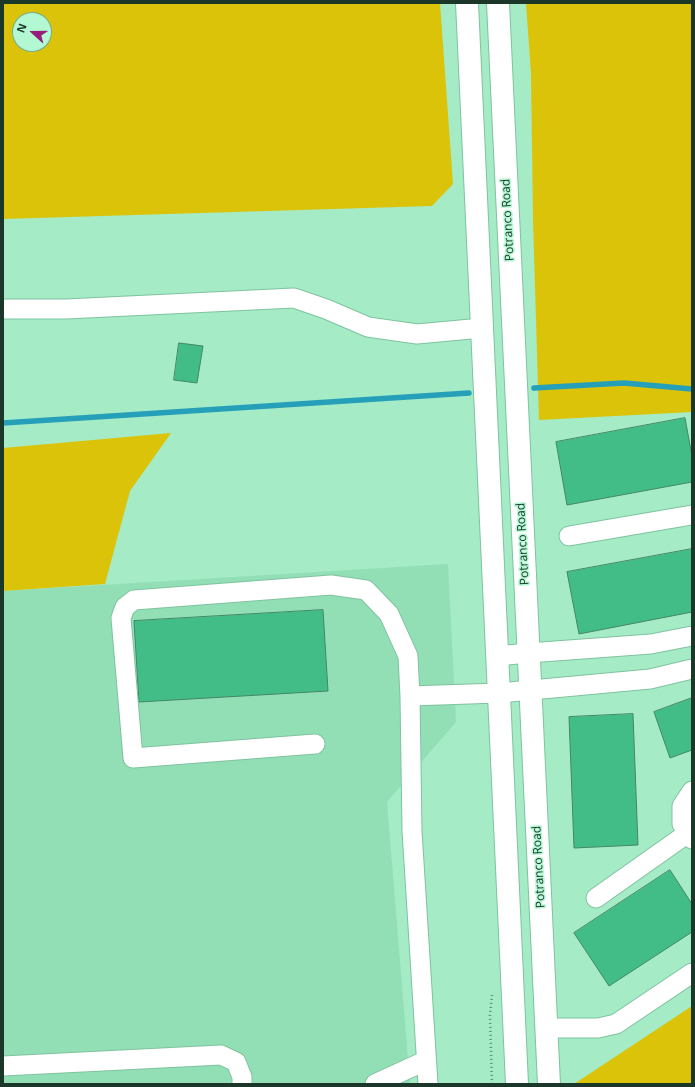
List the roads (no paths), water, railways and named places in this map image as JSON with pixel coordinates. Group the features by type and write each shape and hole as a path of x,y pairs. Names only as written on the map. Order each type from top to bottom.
{"main road":[{"path":"467,3 518,1084"},
{"name":"Potranco Road","path":"498,3 548,1084"}],"lane":[{"path":"3,309 66,309 294,298 326,309 368,327 417,334 482,328"},
{"path":"569,536 692,515"},
{"path":"316,744 133,758 121,618 125,607 134,600 331,585 366,590 389,614 408,656 412,831 428,1084"},
{"path":"497,656 651,644 692,636"},
{"path":"410,696 499,693 650,679 692,669"},
{"path":"596,898 690,836 682,824 682,806 692,791"},
{"path":"546,1028 598,1028 616,1024 692,973"},
{"path":"3,1066 221,1055 236,1062 242,1077 242,1084"},
{"path":"375,1084 426,1061"}],"waterway":[{"path":"534,388 624,383 692,389"},
{"path":"3,423 469,393"}]}
